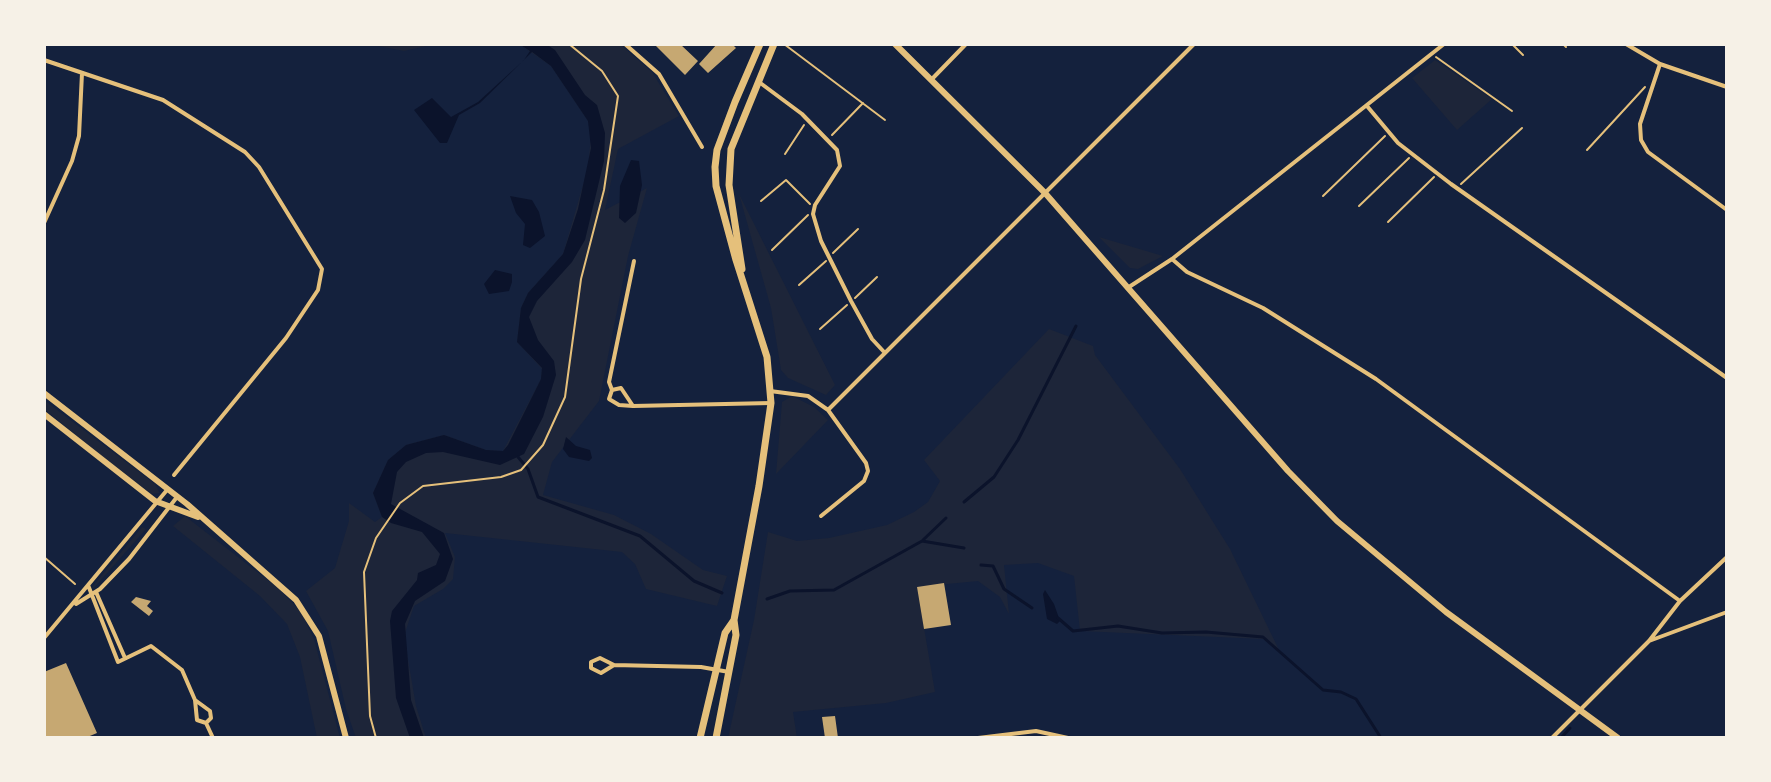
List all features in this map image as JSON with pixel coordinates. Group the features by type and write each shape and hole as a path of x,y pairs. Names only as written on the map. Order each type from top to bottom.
{"main road":[{"path":"716,738 736,635 734,620 771,403 767,357 716,186 715,167 726,126 760,44"},
{"path":"743,275 728,167 731,149 774,44"},
{"path":"895,46 1045,193 1288,471 1337,521 1446,612 1618,738"},
{"path":"44,393 177,496 273,576 311,618 329,667 346,738"},
{"path":"44,414 155,501 201,518"},
{"path":"700,738 725,633 734,620"}],"street":[{"path":"625,44 659,74 702,147"},
{"path":"932,79 966,44"},
{"path":"828,410 1194,44"},
{"path":"1129,287 1172,259 1444,44"},
{"path":"1626,44 1660,64 1727,87"},
{"path":"44,60 163,100 252,158 322,269 318,290 286,338 174,475"},
{"path":"1660,64 1640,124 1641,140 1648,152 1727,210"},
{"path":"44,223 72,161 79,136 82,73"},
{"path":"757,81 808,119 837,150 840,166 815,205 813,214 829,258 851,301 885,353"},
{"path":"1367,106 1413,154 1457,188 1727,378"},
{"path":"1172,259 1187,272 1263,308 1376,379 1680,601"},
{"path":"634,261 611,372 609,399 619,405 633,406 771,403"},
{"path":"612,390 621,388 633,406"},
{"path":"770,391 808,396 828,410 866,463 868,471 864,481 821,516"},
{"path":"44,638 76,604 155,501 168,489"},
{"path":"76,604 96,592 129,559 177,496"},
{"path":"1552,738 1649,641 1680,601 1727,557"},
{"path":"88,585 118,662 151,646 182,670 195,700 197,720 206,723 213,738"},
{"path":"96,592 125,658"},
{"path":"1649,641 1727,612"},
{"path":"614,665 601,673 591,668 591,662 600,658 614,665 729,672"},
{"path":"195,700 210,711 211,718 206,723"},
{"path":"978,738 1036,731 1068,738"}],"path":[{"path":"376,738 370,716 364,572 371,550 400,503 431,483 501,477 521,470 551,429 565,397 581,279 604,190 618,96 602,71 569,44"},
{"path":"784,44 885,120"},
{"path":"1512,44 1523,55"},
{"path":"1432,53 1512,111"},
{"path":"1587,150 1657,75"},
{"path":"829,139 863,103"},
{"path":"785,154 808,119"},
{"path":"1457,188 1522,128"},
{"path":"1323,196 1389,132"},
{"path":"1359,206 1413,154"},
{"path":"1388,222 1438,173"},
{"path":"761,201 786,180 807,204 815,205"},
{"path":"772,250 807,215 813,214"},
{"path":"799,285 858,229"},
{"path":"820,329 877,277"},
{"path":"44,557 75,584"}],"shaded area":[{"path":"368,44 435,44 404,51"},
{"path":"519,44 620,44 652,72 679,116 618,149 605,210 647,188 628,256 599,401 552,462 543,495 614,515 651,534 703,570 727,576 717,606 646,589 635,564 622,552 445,533 455,557 453,579 443,589 414,606 404,636 416,706 426,738 356,738 328,631 306,591 335,568 349,521 349,503 375,522 382,517 373,493 388,460 406,445 444,435 486,450 503,451 541,379 542,369 517,342 521,308 528,293 563,254 588,168 591,135 588,121 551,66"},
{"path":"519,44 546,44 555,50 585,95 597,105 605,133 604,161 585,240 572,262 537,301 529,317 538,340 554,361 556,375 543,417 524,454 500,465 443,452 426,453 406,462 397,472 391,504 444,533 453,559 445,581 415,601 405,624 411,700 424,738 410,738 396,698 390,621 392,611 417,580 418,573 436,565 440,554 422,532 391,523 382,517 373,493 388,460 406,445 444,435 486,450 503,451 508,445 541,379 542,368 517,342 521,308 528,293 563,254 578,209 591,148 588,121 551,66 532,52 524,60 530,51"},
{"path":"1435,60 1492,99 1457,130 1412,78"},
{"path":"522,62 480,103 459,115 447,143 440,143 414,110 432,98 451,117 478,102"},
{"path":"631,160 639,161 642,185 636,213 625,223 619,218 620,186"},
{"path":"739,194 835,385 826,395 788,378 781,370 771,308"},
{"path":"510,196 532,200 539,212 545,236 530,248 523,245 525,224 516,213"},
{"path":"1099,237 1163,256 1138,269 1130,268"},
{"path":"495,270 512,274 509,291 489,294 484,284"},
{"path":"1049,329 1093,346 1095,355 1180,469 1230,549 1279,650 1263,639 1080,631 1074,576 1038,563 1004,565 1009,614 1000,597 978,581 917,587 935,692 886,703 793,712 797,738 728,738 754,620 768,532 797,541 829,538 887,525 928,502 940,481 924,460"},
{"path":"792,396 814,407 828,420 776,474 782,402"},
{"path":"44,400 155,484 160,493 152,494 108,461 44,409"},
{"path":"566,437 576,446 590,450 592,458 589,461 569,457 563,449"},
{"path":"185,516 278,588 301,612 314,639 340,738 317,738 300,657 287,624 260,596 173,526"},
{"path":"142,527 146,529 93,589 93,586"},
{"path":"1045,590 1060,621 1057,624 1047,619"}],"building":[{"path":"654,44 680,44 698,61 685,75"},
{"path":"717,44 732,44 736,48 708,73 699,64"},
{"path":"944,583 951,625 924,629 917,587"},
{"path":"136,597 151,601 147,606 153,611 149,616 131,602"},
{"path":"66,663 97,733 85,738 44,738 44,672"},
{"path":"835,716 838,738 825,738 822,717"}],"waterway":[{"path":"964,502 994,477 1018,440 1076,326"},
{"path":"518,457 528,469 538,497 640,536 694,581 722,593"},
{"path":"923,540 946,518"},
{"path":"767,599 790,591 834,590 922,541 964,548"},
{"path":"981,565 993,566 1004,589 1032,608"},
{"path":"1058,618 1073,631 1118,626 1162,633 1206,632 1263,637 1323,690 1341,692 1356,699 1381,738"},
{"path":"1561,738 1570,728"}]}
